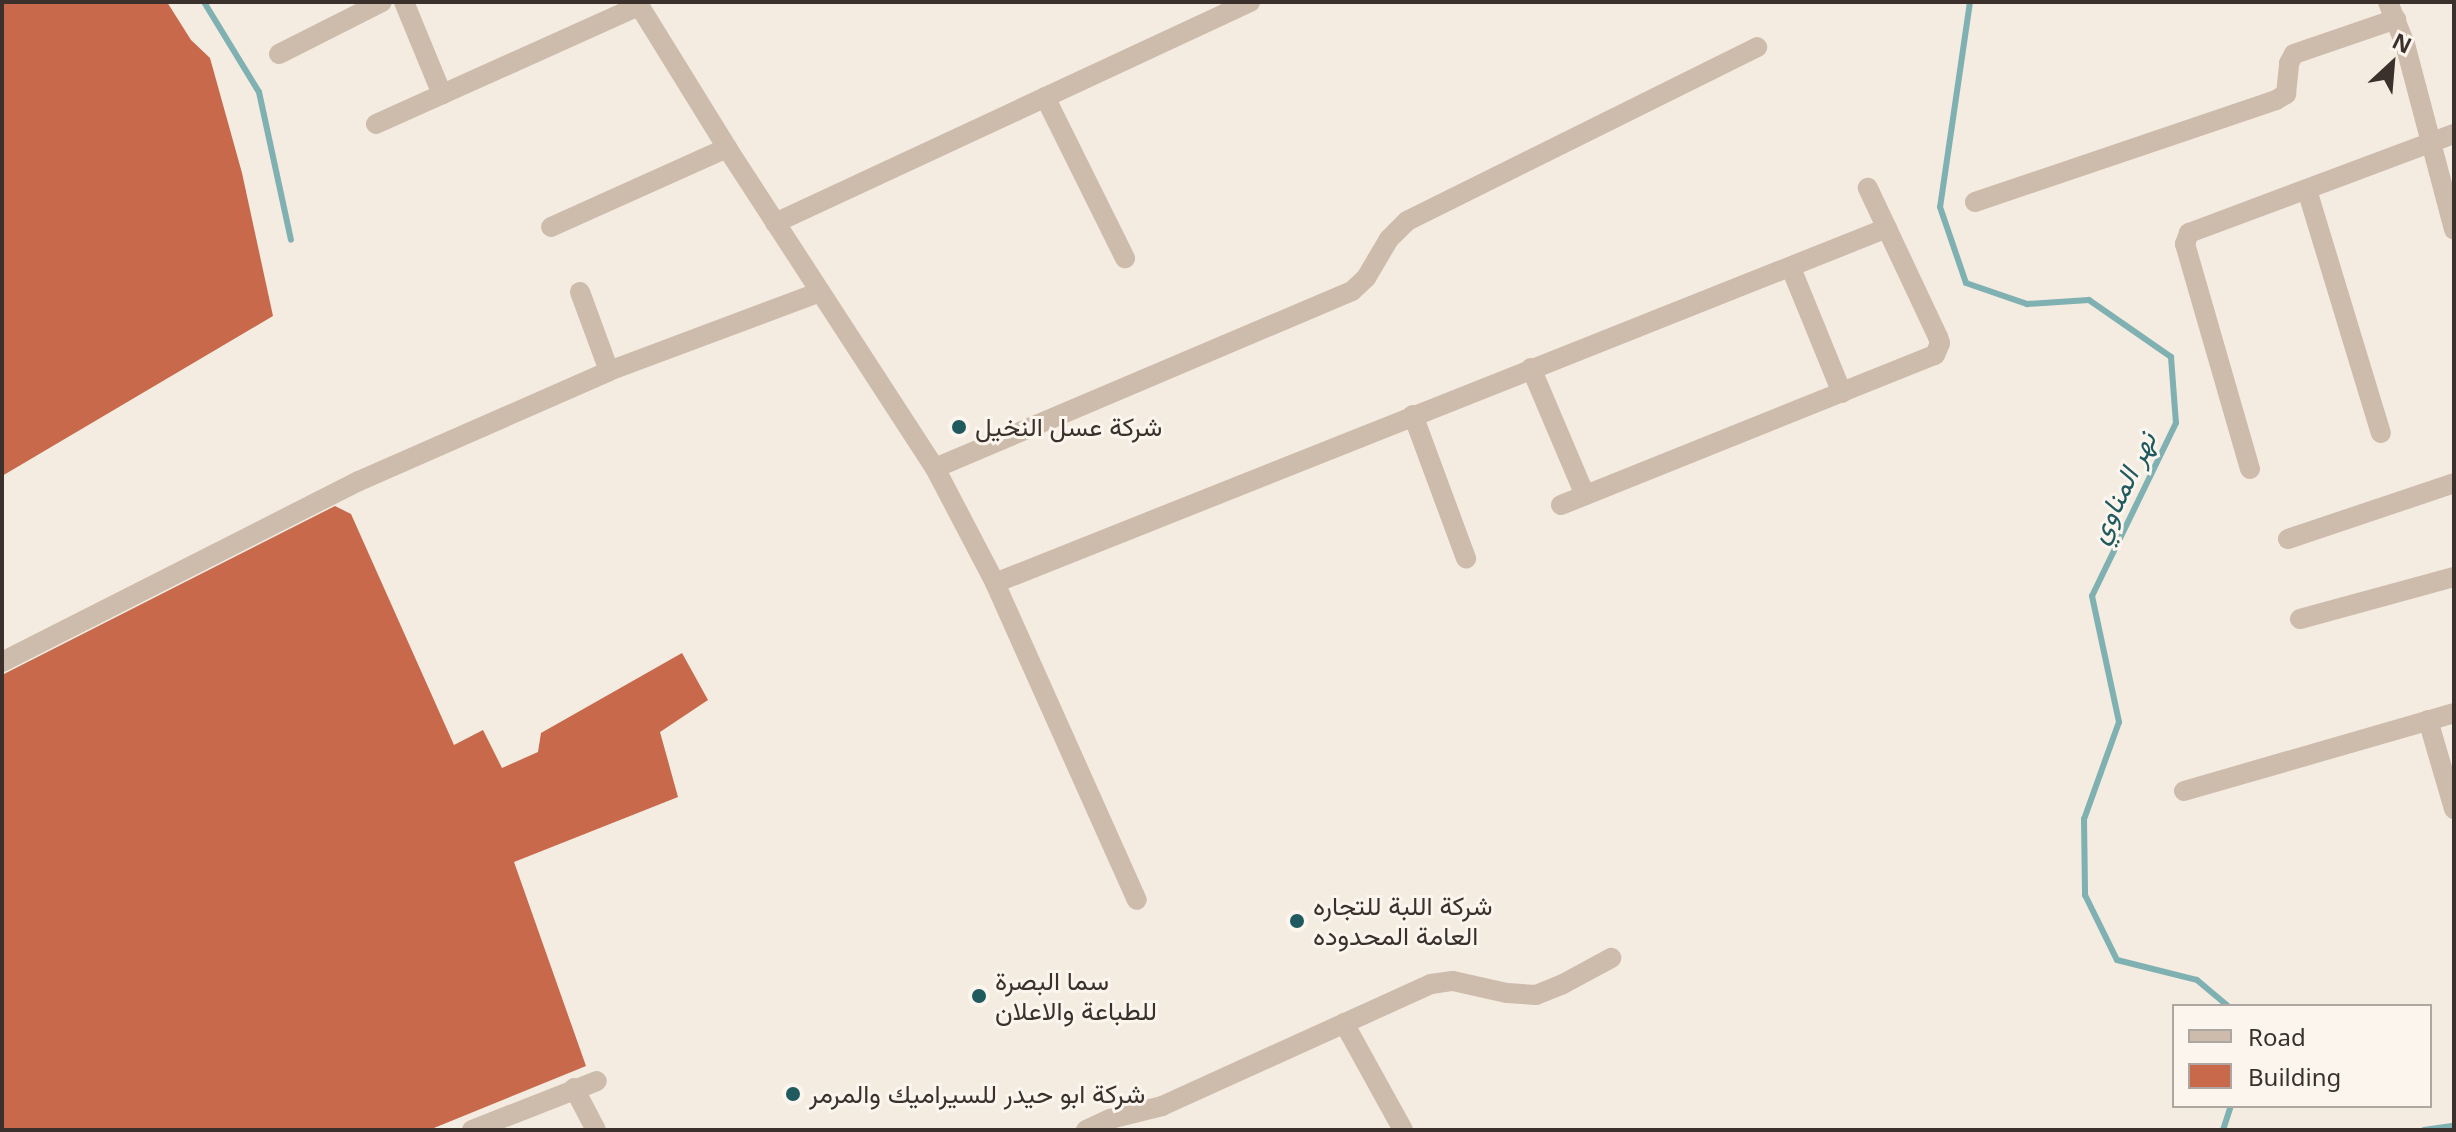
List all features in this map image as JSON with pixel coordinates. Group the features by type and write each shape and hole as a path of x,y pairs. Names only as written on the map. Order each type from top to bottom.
{"street":[{"path":"279,54 382,2"},
{"path":"404,2 442,94"},
{"path":"775,223 1250,2"},
{"path":"376,124 638,4 775,223 935,468 995,583 1137,900"},
{"path":"1975,202 2276,100 2286,94 2289,63 2294,54 2392,11 2454,230"},
{"path":"935,468 1352,291 1366,278 1389,239 1407,221 1757,47"},
{"path":"1045,97 1125,258"},
{"path":"2250,469 2185,244 2189,233 2432,145 2454,134"},
{"path":"551,227 727,148"},
{"path":"1561,505 1930,358 1939,350 1938,337 1868,188"},
{"path":"2307,190 2381,433"},
{"path":"995,583 1887,228"},
{"path":"1791,268 1842,393"},
{"path":"580,292 609,371"},
{"path":"2,662 359,481 609,371 820,292"},
{"path":"1531,368 1585,495"},
{"path":"1413,415 1466,558"},
{"path":"2288,539 2454,483"},
{"path":"2300,619 2454,577"},
{"path":"2184,791 2454,713"},
{"path":"2428,720 2454,809"},
{"path":"1086,1130 1110,1119 1162,1106 1442,982 1536,995 1611,958"},
{"path":"1344,1023 1403,1130"},
{"path":"472,1130 597,1081"},
{"path":"574,1088 596,1130"}],"building":[{"path":"2,2 167,2 191,40 210,58 242,173 273,316 2,476"},
{"path":"335,506 351,514 454,745 483,730 502,768 538,752 541,733 682,653 708,700 660,732 678,797 514,862 586,1066 429,1130 2,1130 2,675"}],"waterway":[{"path":"204,2 259,92 291,240"},
{"name":"نهر المناوي","path":"1970,2 1940,207 1966,283 2027,304 2089,300 2171,357 2176,423 2092,596 2119,722 2084,819 2085,895 2117,960 2197,980 2226,1004"},
{"name":"نهر المناوي","path":"2223,1130 2230,1108"},
{"name":"نهر المناوي","path":"2424,1130 2454,1126"}],"place":[{"name":"شركة عسل النخيل","path":"959,427"},
{"name":"شركة اللبة للتجاره العامة المحدوده","path":"1297,921"},
{"name":"سما البصرة للطباعة والاعلان","path":"979,996"},
{"name":"شركة ابو حيدر للسيراميك والمرمر","path":"793,1094"}]}
